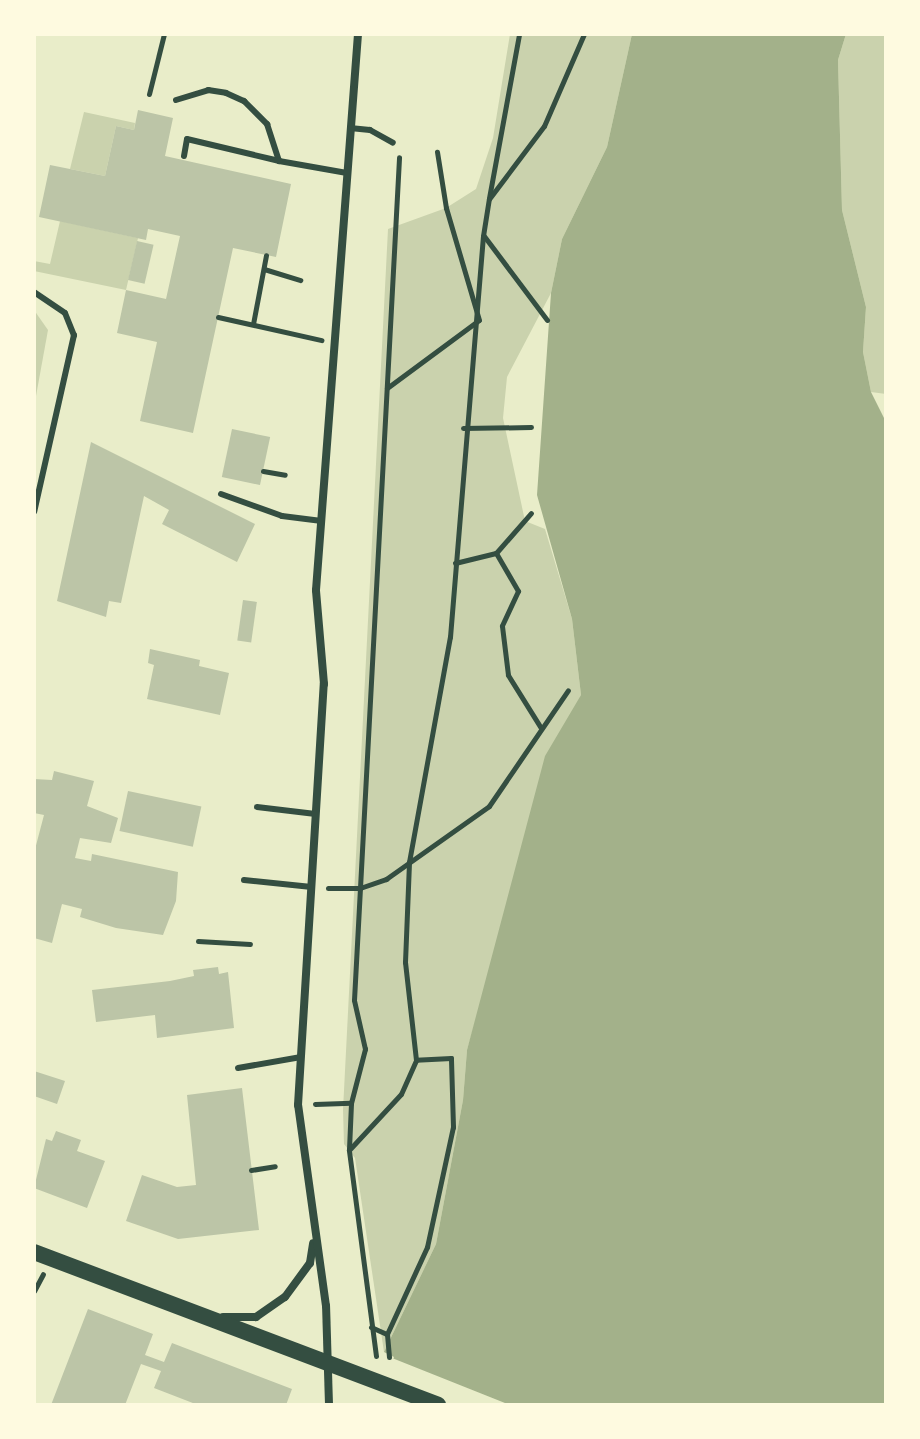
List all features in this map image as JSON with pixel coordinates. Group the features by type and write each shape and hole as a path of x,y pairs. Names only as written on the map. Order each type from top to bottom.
{"main road":[{"path":"34,1252 329,1360 438,1405"}],"street":[{"path":"329,1405 329,1360 298,1105 324,684 316,590 358,34"},
{"path":"210,1316 256,1317 285,1297 310,1263 313,1215"}],"lane":[{"path":"176,100 208,90 244,101 267,124 279,161"},
{"path":"350,128 370,130 396,145"},
{"path":"184,156 187,139 347,173"},
{"path":"34,292 65,313 74,335 34,512"},
{"path":"34,491 37,499"},
{"path":"221,494 282,516 322,521"},
{"path":"257,807 316,814"},
{"path":"244,880 312,887"},
{"path":"238,1068 301,1057"}],"path":[{"path":"149,94 164,34"},
{"path":"349,1150 401,1094 416,1060 405,962 409,862 450,637 463,428 479,320 483,236 519,34"},
{"path":"489,199 544,126 584,34"},
{"path":"376,1356 349,1150 351,1103 365,1049 354,1000 396,145"},
{"path":"437,152 446,208 479,320"},
{"path":"483,236 547,320"},
{"path":"253,324 266,255"},
{"path":"264,269 300,280"},
{"path":"218,317 334,343"},
{"path":"386,388 479,320"},
{"path":"463,428 531,427"},
{"path":"263,471 285,475"},
{"path":"455,563 496,553 531,513"},
{"path":"496,553 518,591 502,626 508,675 541,728"},
{"path":"312,887 360,888 386,879 489,806 568,690"},
{"path":"198,941 250,944"},
{"path":"389,1357 387,1334 427,1247 453,1127 451,1058 416,1060"},
{"path":"298,1105 351,1103"},
{"path":"251,1170 275,1166"},
{"path":"371,1327 387,1334"}],"shaded area":[{"path":"510,34 632,34 607,147 562,239 551,293 507,377 503,418 525,521 545,529 572,619 581,695 501,932 467,1050 463,1100 436,1244 384,1352 355,1158 344,1144 343,1110 388,229 446,208 476,189 493,138"},
{"path":"632,34 846,34 838,60 842,210 866,307 863,352 871,392 886,422 886,1405 375,1405 394,1357 384,1352 436,1244 463,1100 467,1050 545,756 581,695 572,619 537,495 551,293 562,239 607,147"},
{"path":"846,34 886,34 886,394 871,392 863,352 866,307 842,210 838,60"},
{"path":"84,112 135,123 134,130 116,126 105,176 70,169"},
{"path":"60,221 138,238 126,290 34,271 34,261 50,264"},
{"path":"34,310 48,330 34,407"}],"pier":[{"path":"382,1354 510,1405 371,1404 389,1359"}],"building":[{"path":"138,110 173,118 165,156 291,184 276,257 233,248 193,433 140,421 157,342 117,333 126,290 166,299 180,236 148,229 146,240 39,217 50,165 105,176 116,126 134,130"},
{"path":"137,241 154,245 145,284 128,280"},
{"path":"232,429 270,437 260,485 222,477"},
{"path":"91,442 255,524 237,562 162,524 169,510 144,496 121,603 109,601 106,617 57,601"},
{"path":"243,600 257,602 251,643 237,641"},
{"path":"150,649 200,660 199,666 229,673 220,715 147,699 154,665 148,663"},
{"path":"54,771 94,781 87,806 118,818 111,843 80,838 75,858 91,861 92,854 178,872 176,901 163,935 116,928 80,917 82,909 62,904 52,943 34,938 34,853 44,815 34,813 34,779 52,780"},
{"path":"128,791 201,807 193,847 119,831"},
{"path":"218,967 219,974 228,972 234,1028 157,1038 155,1015 96,1022 92,990 170,981 194,976 193,970"},
{"path":"34,1071 65,1081 57,1104 34,1096"},
{"path":"242,1088 259,1230 178,1239 126,1221 142,1175 177,1187 196,1185 187,1095"},
{"path":"56,1131 81,1140 77,1151 105,1161 87,1208 34,1188 46,1139 52,1141"},
{"path":"88,1309 153,1334 145,1355 164,1362 172,1343 292,1389 286,1405 198,1405 154,1388 161,1371 141,1364 125,1405 51,1405"}]}
